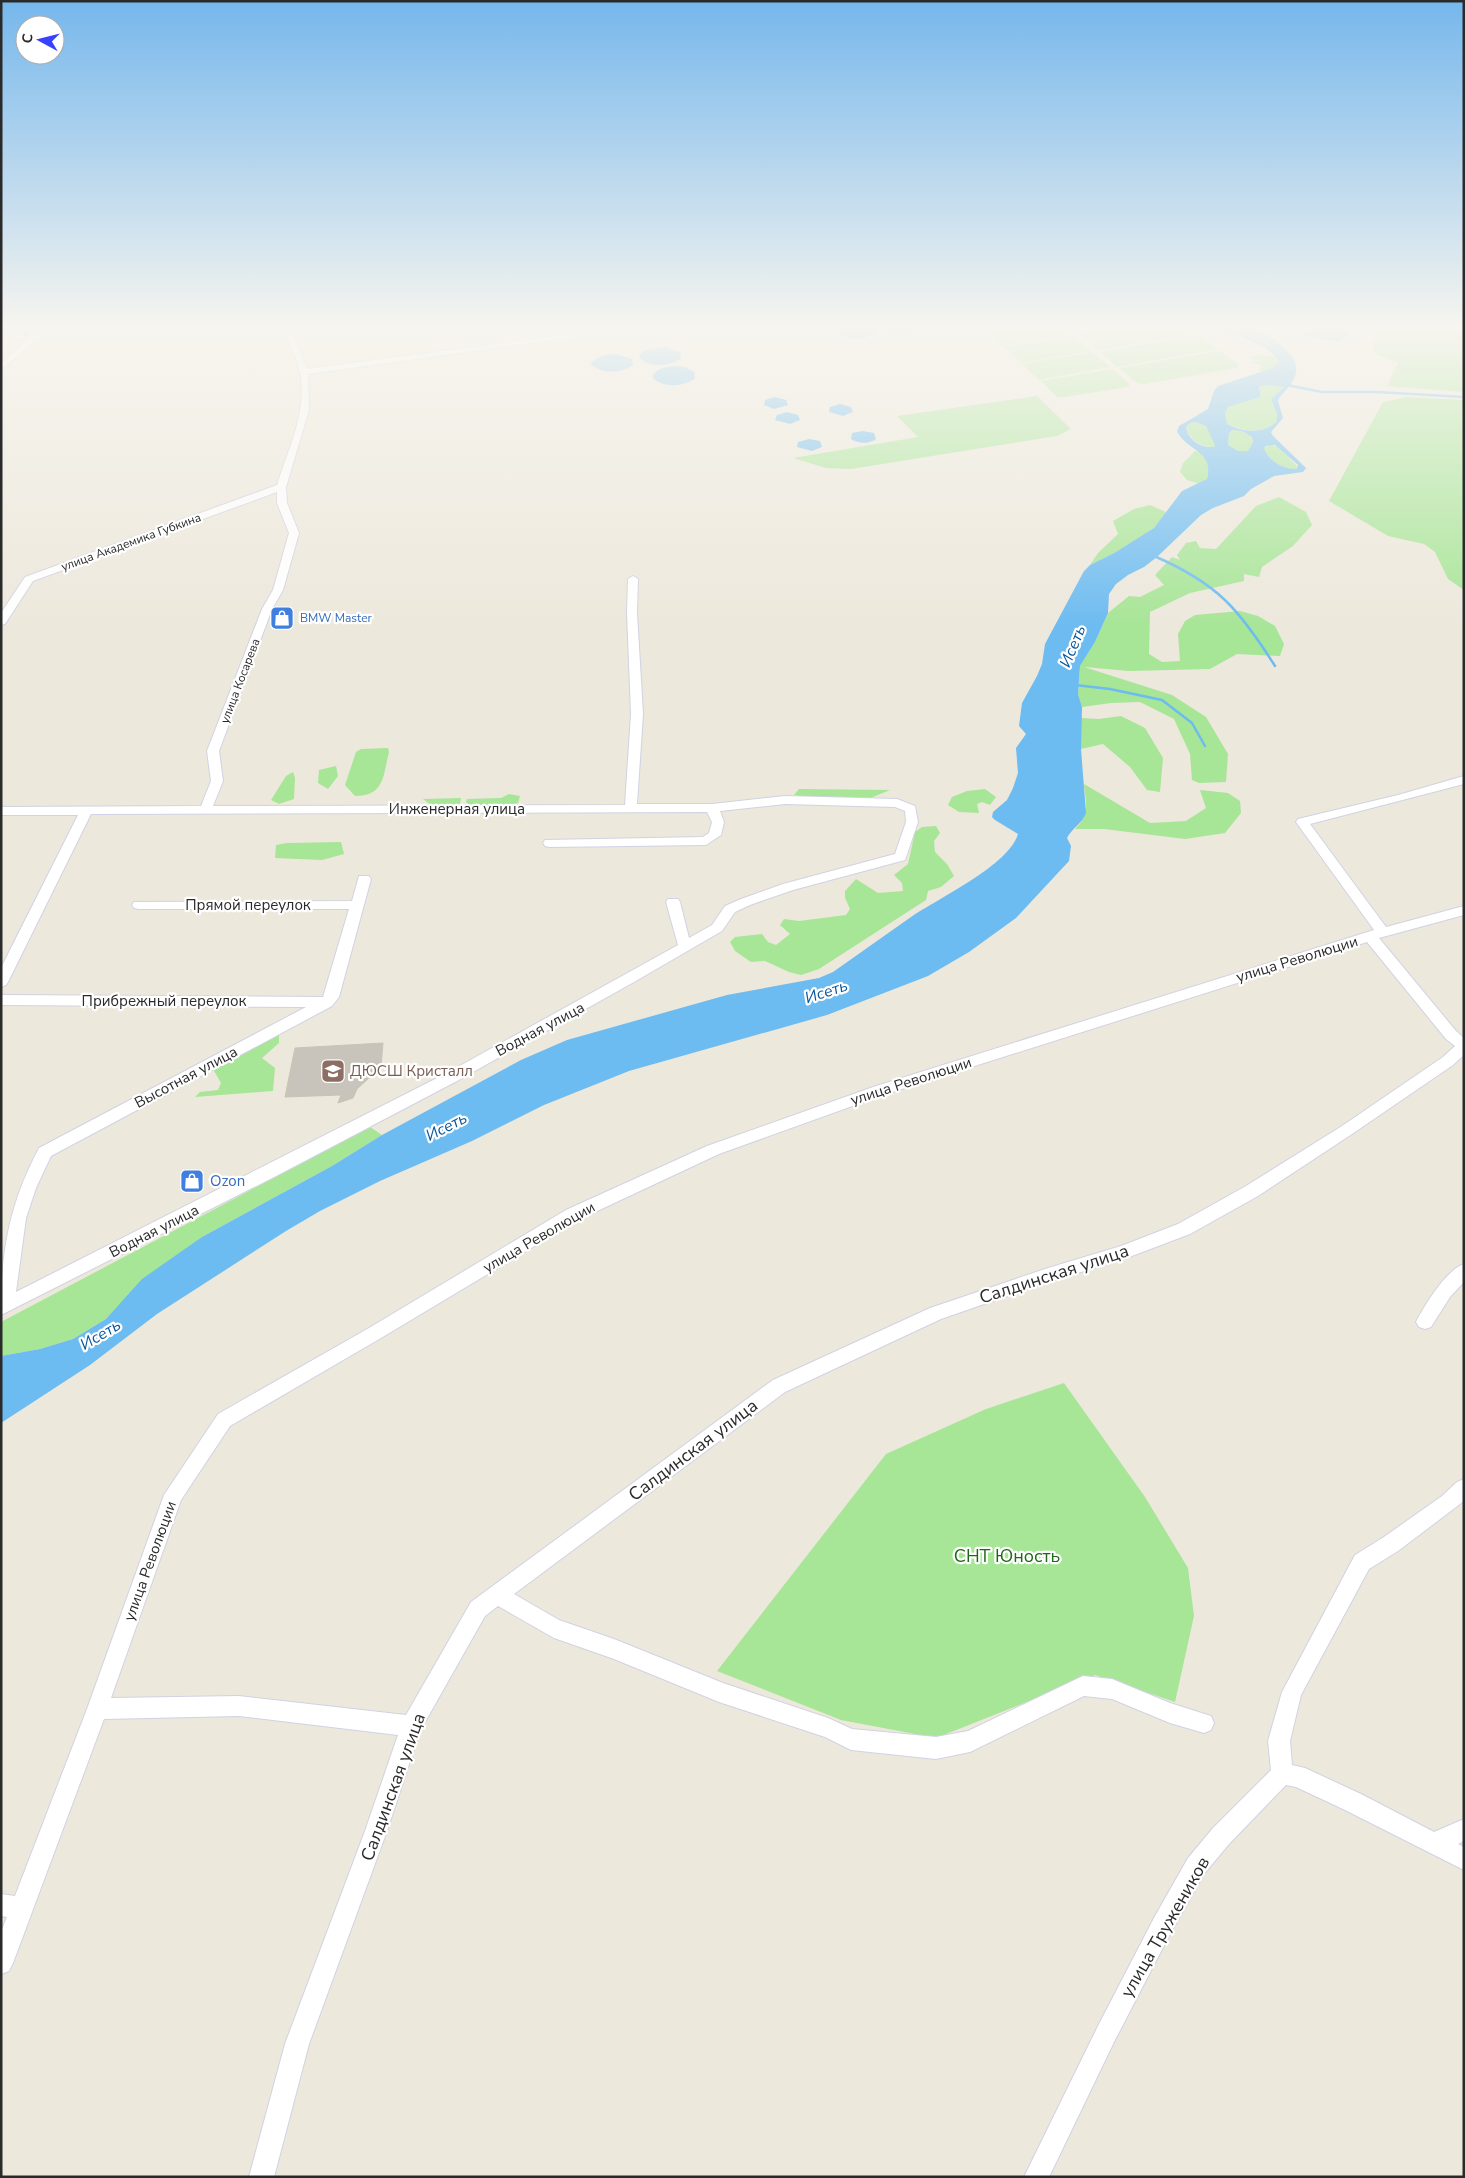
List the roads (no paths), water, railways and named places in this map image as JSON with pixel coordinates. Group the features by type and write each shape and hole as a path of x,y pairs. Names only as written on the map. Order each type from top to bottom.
{"street":[{"name":"улица Косарева","path":"206,809 217,781 213,751 267,609 278,590 294,533 282,503 281,487 300,427"},
{"name":"улица Академика Губкина","path":"1,622 29,579 281,487"},
{"path":"631,808 637,714 632,613 633,579"},
{"path":"1464,780 1401,798 1302,822 1377,934 1451,1035 1464,1046"},
{"name":"Инженерная улица","path":"1,811 712,808 786,800 897,803 910,809"},
{"path":"549,843 706,841 715,835 718,822 712,808"},
{"name":"Водная улица","path":"4,1306 303,1156 570,1014 717,928 726,912 740,904 776,893 788,887 900,857 912,822 910,809"},
{"path":"1,982 87,810"},
{"path":"326,1002 332,997 364,879"},
{"path":"673,902 685,947"},
{"name":"Прямой переулок","path":"139,905 357,905"},
{"name":"улица Революции","path":"1,1963 11,1906 97,1709 173,1495 224,1420 375,1333 572,1215 714,1150 882,1090 1229,979 1464,910"},
{"name":"Прибрежный переулок","path":"1,1000 326,1002"},
{"name":"Высотная улица","path":"4,1306 18,1218 28,1188 45,1152 326,1002"},
{"name":"Салдинская улица","path":"261,2177 297,2044 376,1831 411,1726 478,1609 780,1386 936,1313 1048,1275 1124,1252 1184,1229 1252,1191 1346,1130 1448,1061 1464,1046"},
{"path":"1425,1322 1444,1292 1464,1271"},
{"path":"1464,1488 1449,1502 1391,1544 1362,1562 1292,1692 1279,1741 1282,1774 1297,1776 1353,1802 1464,1859"},
{"path":"497,1595 554,1628 623,1652 720,1692 828,1728 851,1739 936,1748 970,1741 1083,1686 1112,1689 1170,1713 1204,1723"},
{"path":"97,1709 239,1706 411,1726"},
{"name":"улица Тружеников","path":"1036,2177 1106,2034 1162,1926 1196,1866 1221,1836 1282,1774"},
{"path":"1433,1844 1464,1830"}],"water":[{"name":"Исеть","path":"1179,427 1186,427 1189,436 1200,445 1214,447 1215,445 1206,427 1234,427 1253,431 1276,427 1271,432 1273,436 1306,468 1303,472 1274,476 1251,489 1244,496 1213,508 1201,515 1157,557 1116,584 1109,594 1108,613 1095,642 1080,666 1078,694 1082,707 1081,749 1086,813 1067,838 1071,846 1069,861 1016,918 969,952 928,976 827,1015 629,1071 544,1105 472,1141 380,1181 320,1211 286,1231 157,1314 90,1365 1,1423 1,1356 40,1349 73,1339 106,1319 142,1279 202,1237 332,1166 382,1135 521,1060 567,1040 727,995 819,978 833,972 911,917 988,869 1012,846 1018,834 992,817 993,812 1007,800 1018,773 1016,748 1026,734 1019,726 1022,703 1042,664 1045,644 1084,571 1090,565 1116,552 1154,528 1182,491 1207,479 1208,470 1204,457 1182,439 1177,432","holes":["1232,430 1242,431 1252,437 1253,442 1248,451 1238,451 1228,445 1229,433","1275,445 1298,465 1297,469 1277,464 1269,457 1264,448"]},
{"path":"863,431 874,433 876,439 864,443 851,439 852,433"},
{"path":"809,439 820,441 822,447 812,451 797,447 798,442"}],"waterway":[{"path":"1154,556 1194,577 1225,600 1238,613 1275,666"},
{"path":"1075,685 1110,689 1162,700 1192,723 1205,746"}],"place":[{"name":"BMW Master","path":"282,618"},
{"name":"ДЮСШ Кристалл","path":"333,1071"},
{"name":"Ozon","path":"192,1181"}],"park label":[{"name":"СНТ Юность","path":"1007,1556"}]}
